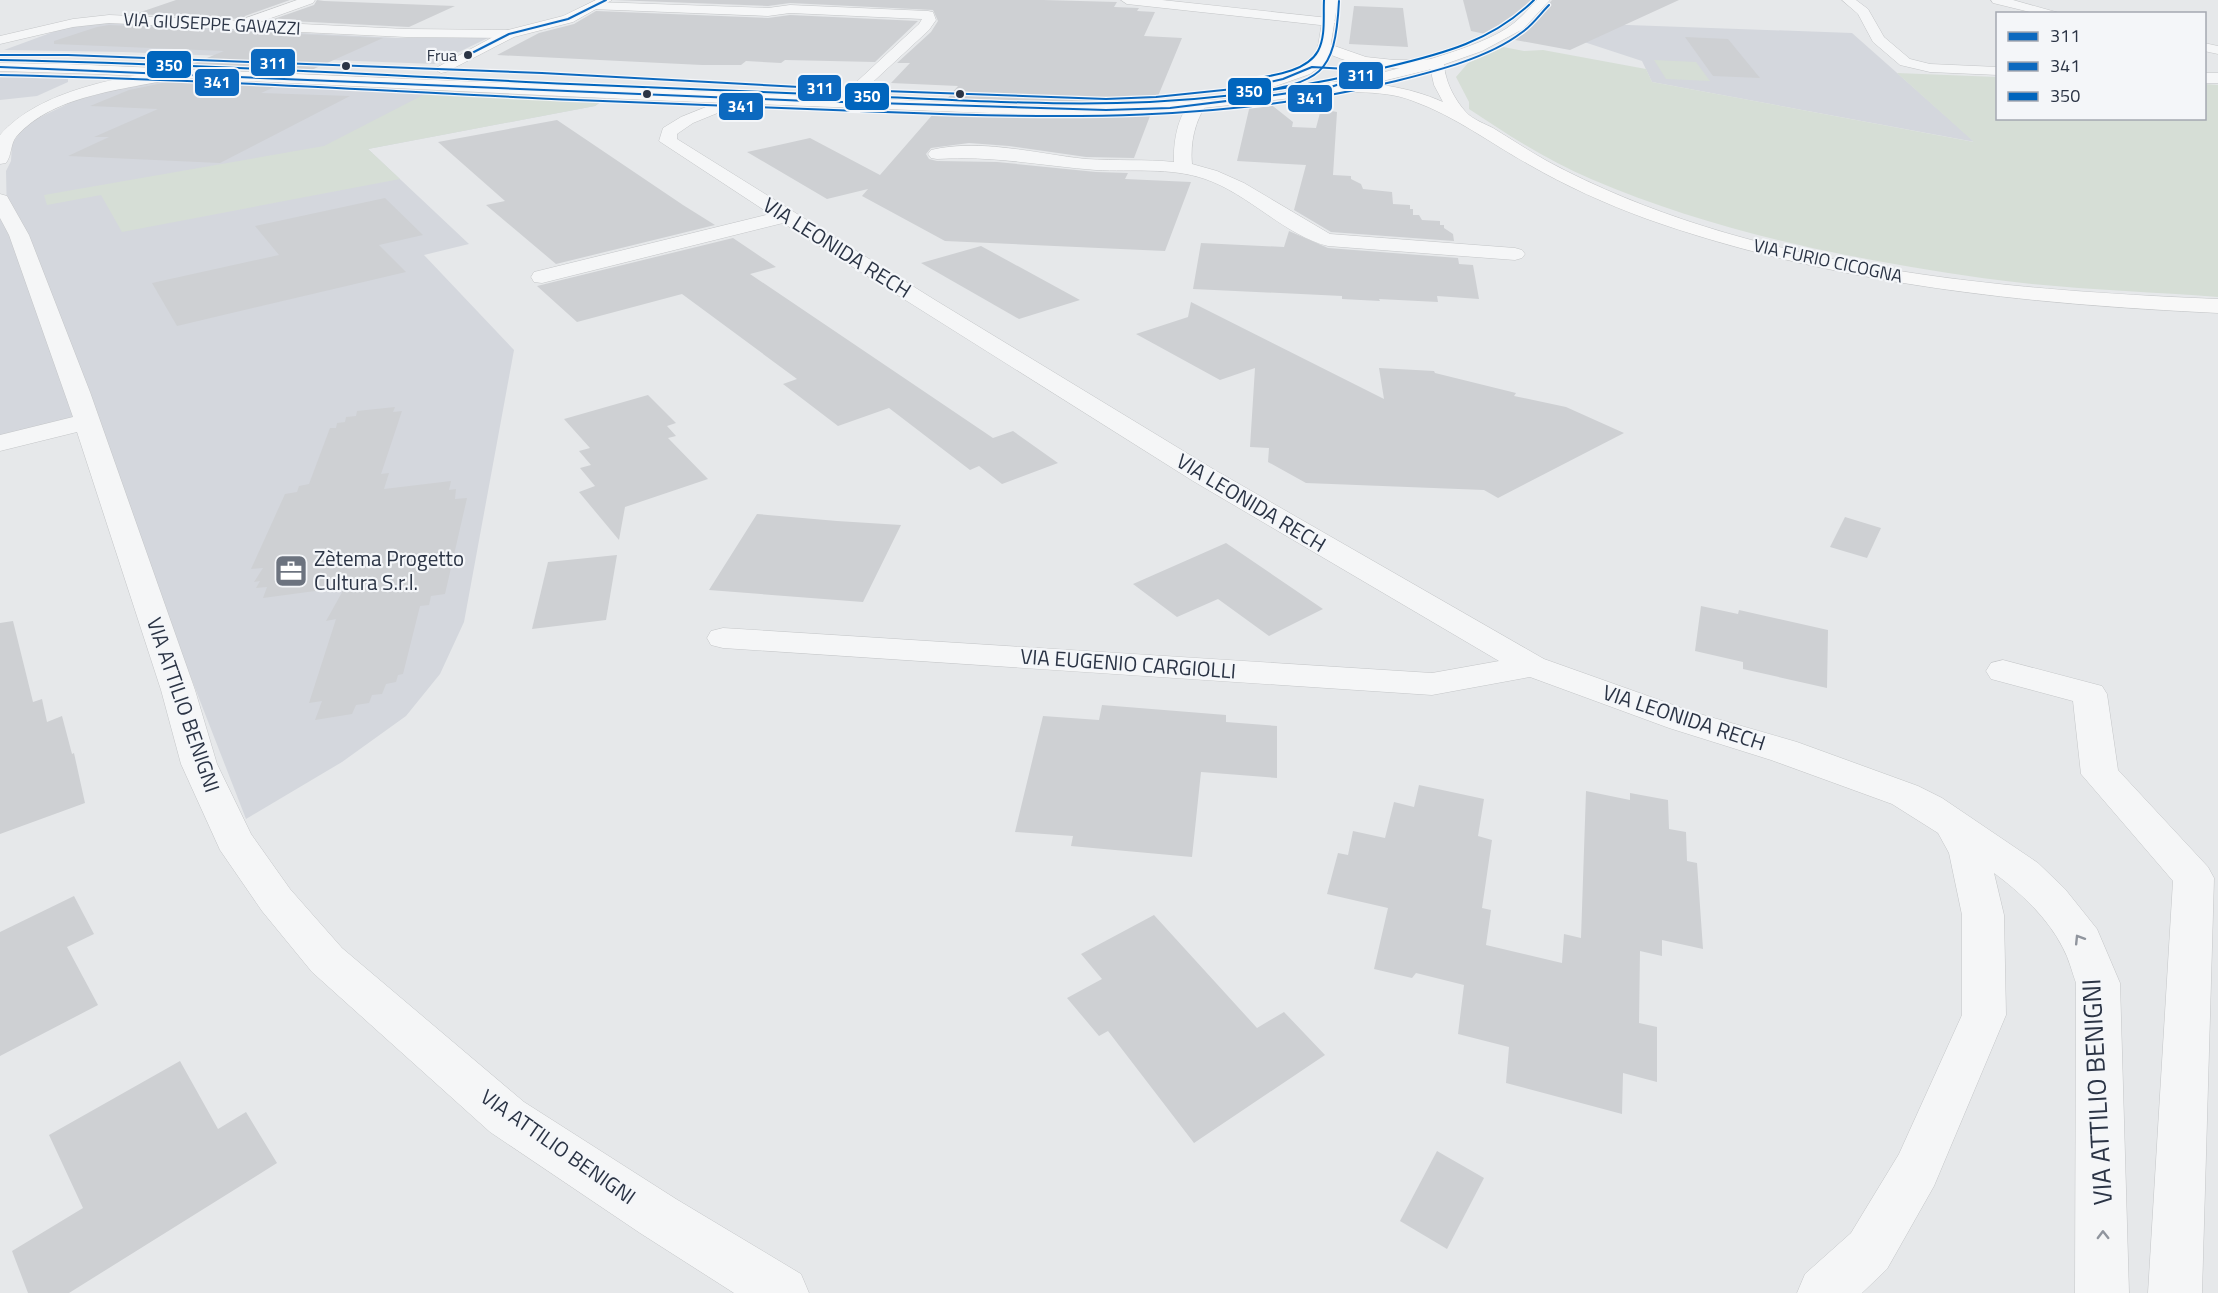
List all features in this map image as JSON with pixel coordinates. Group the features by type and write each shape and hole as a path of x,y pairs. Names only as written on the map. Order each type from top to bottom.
{"main road":[{"path":"0,67 140,72 175,66 441,69 620,76 856,90 1080,98 1156,97 1251,87 1283,79 1312,67 1323,58 1332,0"},
{"path":"0,55 154,58 175,66 741,98 1087,110 1155,109 1331,87 1387,76 1437,62 1497,38 1532,15 1544,0"},
{"path":"441,69 509,34 568,19 601,3"},
{"path":"1326,47 1343,56 1364,61 1407,65 1437,62"},
{"name":"VIA FURIO CICOGNA","path":"1437,62 1438,78 1449,100 1465,120"},
{"path":"1312,67 1354,70 1387,76 1449,100"},
{"path":"1331,87 1361,79 1362,75 1354,70"},
{"name":"VIA FURIO CICOGNA","path":"1331,87 1375,88 1417,97 1465,120 1592,190 1657,216 1744,243 1847,266 1965,286 2135,303 2218,306"}],"street":[{"path":"238,26 309,0"},
{"path":"768,12 786,0"},
{"path":"902,13 917,0"},
{"path":"1127,0 1329,22"},
{"path":"1848,0 1863,12 1881,41 1902,60 1918,66 1996,71"},
{"path":"1997,0 2048,12"},
{"path":"601,3 768,12 790,9 928,15 929,20 924,27 856,90"},
{"name":"VIA GIUSEPPE GAVAZZI","path":"0,40 74,23 102,20 425,34 509,34"},
{"path":"0,122 40,101 81,85 104,70 154,58"},
{"path":"96,88 175,66"},
{"path":"0,159 6,138 18,126 52,107 140,72"},
{"name":"VIA LEONIDA RECH","path":"741,98 680,123 669,132 668,141 1203,476 1532,666 1682,720 1784,751 1905,795 1952,825"},
{"path":"1183,166 1181,160 1191,111 1198,104"},
{"path":"937,154 968,152 1011,154 1093,165 1183,166 1213,176 1318,237 1328,240 1515,254"},
{"name":"VIA ATTILIO BENIGNI","path":"0,200 19,235 86,422 178,690 199,764 234,840 276,900 327,960 507,1117 658,1216 782,1293"},
{"path":"542,277 786,216"},
{"path":"0,443 86,422"},
{"name":"VIA EUGENIO CARGIOLLI","path":"723,638 1432,684 1532,666"},
{"path":"2002,670 2090,694 2100,774 2194,878 2175,1293"},
{"path":"1824,1293 1869,1251 1917,1170 1984,1015 1986,958 1983,915 1969,853 1952,825"},
{"name":"VIA ATTILIO BENIGNI","path":"1952,825 2024,874 2051,900 2082,941 2098,983 2102,1293"}],"shaded area":[{"path":"89,22 398,38 490,37 434,64 123,52 4,50 75,24"},
{"path":"1573,23 1852,33 1975,142 1652,82 1642,61 1581,41"},
{"path":"1503,47 1524,51 1543,50 1646,69 1652,82 1974,142 1897,73 1996,77 1996,120 2206,120 2206,84 2218,85 2218,297 2011,282 1882,262 1734,229 1638,198 1591,179 1513,138 1469,109 1469,102 1456,77 1468,63"},
{"path":"1654,60 1696,62 1710,81 1666,79"},
{"path":"0,73 53,75 68,78 68,82 37,96 0,100"},
{"path":"162,80 612,94 595,106 368,149 469,244 424,255 514,350 464,622 440,674 406,716 342,762 246,819 90,418 0,440 0,219 7,217 6,171 11,161 12,144 20,132 34,120 95,91"},
{"path":"429,92 604,99 595,106 368,149 400,179 122,232 101,195 47,205 44,195 324,146"}],"building":[{"path":"176,0 290,0 245,16 243,19 135,14"},
{"path":"317,0 455,6 409,27 271,20 314,5"},
{"path":"614,0 1117,2 1114,7 1139,8 1137,11 1155,12 1144,36 1182,38 1156,101 1068,103 946,100 958,86 891,83 910,63 897,63 931,32 938,21 933,10 790,3 768,6"},
{"path":"1463,0 1534,0 1513,21 1490,35 1471,31"},
{"path":"1552,0 1679,0 1570,50 1510,39 1525,31"},
{"path":"1354,6 1403,8 1408,47 1349,44"},
{"path":"596,11 768,18 790,15 918,21 875,62 785,60 781,63 746,61 741,65 702,65 497,55 539,33 574,24"},
{"path":"109,25 383,38 307,72 185,67 224,51 54,44 54,41"},
{"path":"1685,37 1728,39 1760,78 1713,76"},
{"path":"177,80 279,85 261,93 350,96 220,163 68,156 109,137 94,137 158,109 90,106 129,90"},
{"path":"1269,103 1293,122 1292,127 1316,128 1321,109 1337,112 1333,175 1351,176 1351,179 1361,184 1363,189 1392,192 1393,204 1410,205 1413,215 1419,215 1422,220 1440,221 1440,225 1444,225 1444,228 1453,234 1454,241 1331,232 1294,210 1306,165 1237,161 1250,105"},
{"path":"934,113 1016,116 1150,116 1134,158 1086,157 969,143 931,148 926,154 929,159 937,161 997,162 1128,173 1125,179 1191,182 1165,251 945,241 862,196 868,189 827,199 747,152 810,138 880,175"},
{"path":"557,120 715,225 556,264 486,205 505,201 438,142"},
{"path":"385,198 423,235 379,245 406,272 177,326 152,283 279,255 255,226"},
{"path":"1289,231 1328,248 1458,258 1459,264 1473,265 1479,299 1437,296 1438,302 1379,299 1380,301 1342,299 1342,296 1193,289 1201,243 1284,247"},
{"path":"733,238 776,267 750,274 993,438 1013,431 1058,463 1002,484 979,466 970,470 889,408 838,426 783,384 797,379 682,294 577,322 537,286"},
{"path":"981,246 1080,300 1019,319 921,263"},
{"path":"1191,302 1384,399 1379,368 1434,371 1516,393 1514,396 1566,407 1624,433 1498,498 1484,490 1306,483 1268,462 1269,448 1250,447 1255,368 1220,380 1136,334 1188,317"},
{"path":"648,395 676,423 667,426 676,436 668,438 708,479 625,507 619,540 579,492 595,486 580,468 591,465 579,451 590,448 564,419"},
{"path":"395,407 393,412 402,411 381,474 389,473 384,489 451,481 449,490 456,489 455,499 467,498 445,594 431,596 429,605 420,606 403,674 398,675 396,682 386,684 382,694 372,695 369,703 356,705 352,714 315,720 322,701 309,703 336,619 326,621 345,587 263,598 267,587 256,588 260,581 254,582 263,568 251,569 285,494 297,492 299,486 309,484 330,428 336,428 337,423 345,422 346,417 356,416 357,411"},
{"path":"757,514 901,525 863,602 709,590"},
{"path":"1845,517 1881,528 1867,558 1830,547"},
{"path":"1226,543 1323,609 1269,636 1218,599 1177,617 1133,584"},
{"path":"617,555 606,620 532,629 548,562"},
{"path":"1701,606 1738,614 1739,610 1828,630 1827,688 1743,669 1743,662 1695,651"},
{"path":"13,621 33,702 42,699 47,722 62,716 72,754 74,753 85,803 0,834 0,623"},
{"path":"1102,705 1226,715 1226,722 1277,726 1277,778 1201,772 1192,857 1071,846 1073,836 1015,832 1043,716 1099,720"},
{"path":"1419,785 1484,799 1478,836 1492,840 1482,908 1491,910 1486,945 1562,963 1564,934 1581,938 1586,791 1630,800 1630,793 1668,800 1669,829 1686,832 1687,861 1697,863 1703,949 1662,940 1662,956 1640,951 1639,1023 1657,1027 1657,1082 1623,1073 1622,1114 1506,1083 1509,1047 1458,1034 1464,985 1416,973 1412,978 1374,969 1388,908 1327,894 1338,853 1348,855 1353,831 1385,838 1394,802 1414,807"},
{"path":"74,896 94,934 67,947 98,1005 0,1056 0,932"},
{"path":"1154,915 1257,1028 1284,1012 1325,1055 1194,1143 1108,1031 1099,1036 1067,998 1102,979 1081,954"},
{"path":"180,1061 218,1129 246,1112 277,1163 69,1293 28,1293 12,1251 83,1208 49,1135"},
{"path":"1437,1151 1484,1178 1447,1249 1400,1221"}],"transit line":[{"name":"311","path":"468,55 509,34 568,19 606,0"},
{"name":"350","path":"1246,80 1285,71 1313,58 1322,39 1324,0"},
{"name":"350","path":"0,60 130,63 726,91 1016,102 1116,103 1188,99 1299,85 1361,74 1421,59 1474,41 1514,20 1534,0"},
{"name":"341","path":"1248,94 1297,83 1320,71 1328,63 1337,33 1339,1"},
{"name":"341","path":"0,75 97,77 648,103 1016,117 1150,116 1301,100 1364,89 1425,74 1480,55 1522,33 1549,5"},
{"name":"311","path":"0,55 68,55 542,73 856,90 1106,99 1156,97 1243,88 1283,79 1312,67 1347,69 1362,76 1331,87 1275,95 1170,108 1106,110 808,101 0,67"}],"place":[{"name":"Frua","path":"468,55"},
{"name":"Zètema Progetto Cultura S.r.l.","path":"291,571"}]}
